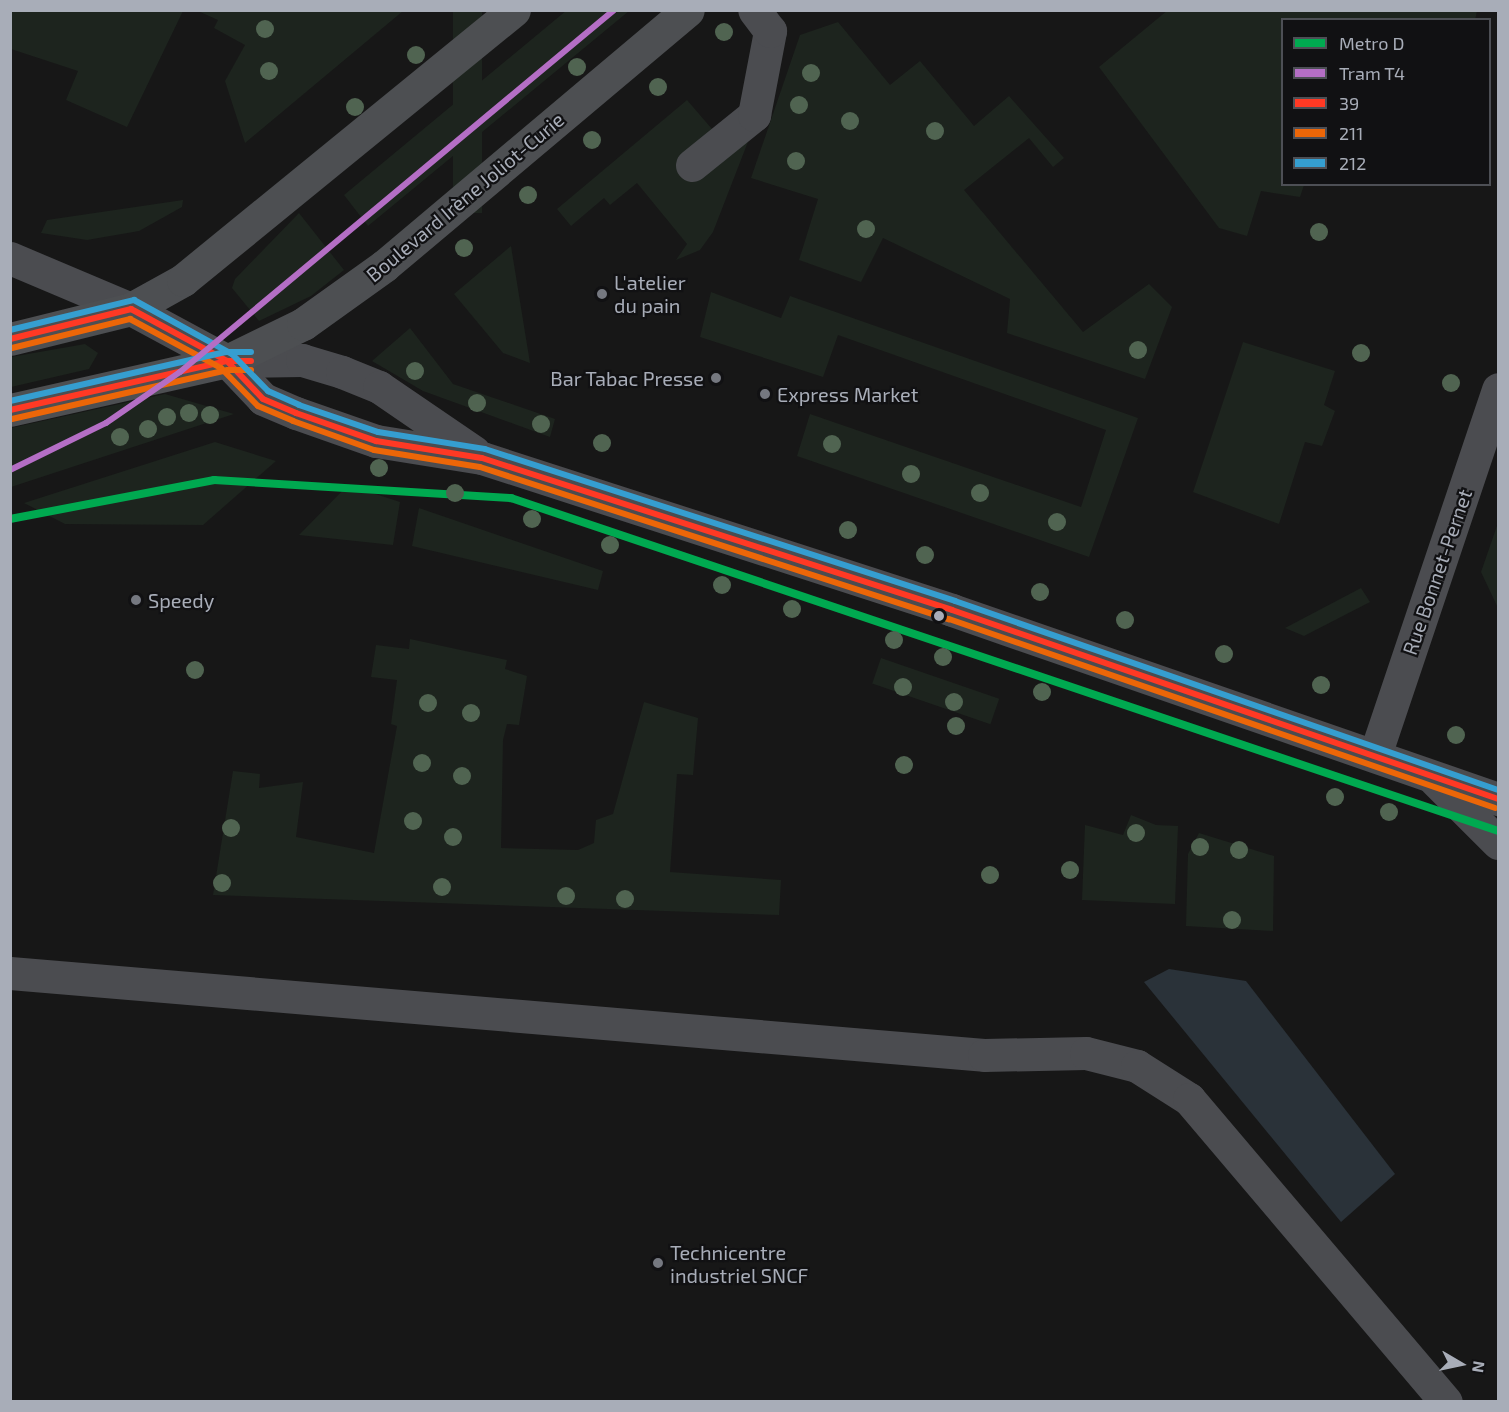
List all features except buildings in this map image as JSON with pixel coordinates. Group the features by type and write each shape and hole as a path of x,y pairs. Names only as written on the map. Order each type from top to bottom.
{"main road":[{"path":"10,339 131,309 183,280 513,10"},
{"name":"Boulevard Irène Joliot-Curie","path":"10,410 227,361 303,324 363,283 688,10"}],"street":[{"path":"692,165 754,115 770,31 754,10"},
{"path":"10,258 131,309 227,361 263,399 296,413 376,441 482,458 1498,798"},
{"path":"154,378 194,344"},
{"path":"227,361 302,360 342,372 379,387 482,458"},
{"name":"Rue Bonnet-Pernet","path":"1375,755 1498,389"},
{"path":"1430,775 1498,843"},
{"path":"10,973 984,1055 1086,1053 1137,1066 1189,1099 1446,1401"}],"shaded area":[{"path":"11,10 183,11 127,127 66,100 78,71 11,49"},
{"path":"567,10 629,11 368,226 344,195"},
{"path":"1168,10 1477,10 1475,18 1281,18 1281,186 1304,186 1300,197 1261,191 1247,236 1219,228 1099,67"},
{"path":"198,11 403,11 245,143 225,81 245,45 214,28 218,20"},
{"path":"453,11 482,11 482,213 453,213"},
{"path":"838,22 890,85 920,61 974,126 1009,96 1064,158 1053,167 1029,138 964,190 1083,332 1149,284 1172,307 1145,379 1007,333 1010,299 883,238 861,282 799,260 818,199 751,178 800,35"},
{"path":"687,100 712,129 751,134 713,232 700,250 676,260 687,244 637,183 610,205 604,198 571,226 557,209"},
{"path":"183,200 182,207 139,231 87,240 41,233 47,220"},
{"path":"299,213 344,270 311,296 259,321 232,288 235,279"},
{"path":"511,246 530,363 503,353 454,294"},
{"path":"711,292 781,318 790,296 1138,418 1089,557 797,456 810,414 1081,507 1106,430 838,335 823,377 700,337"},
{"path":"410,328 453,384 555,419 550,437 423,391 372,361"},
{"path":"1243,342 1335,371 1324,405 1335,411 1322,446 1305,442 1279,524 1193,492"},
{"path":"85,344 98,353 89,369 11,387 11,357"},
{"path":"165,394 234,414 11,487 11,428"},
{"path":"215,442 276,461 203,525 65,524 24,503"},
{"path":"348,485 400,502 393,545 299,535"},
{"path":"419,508 603,571 598,590 412,546"},
{"path":"1498,523 1498,608 1481,572"},
{"path":"1361,588 1370,602 1304,636 1285,628"},
{"path":"410,639 507,660 505,669 527,676 519,725 507,724 503,740 501,848 578,850 594,843 596,820 613,814 644,702 698,718 693,775 677,774 670,872 781,880 779,915 213,895 233,771 260,774 259,788 303,782 296,837 374,853 397,726 391,724 397,680 371,677 376,645 409,649"},
{"path":"881,658 999,699 990,724 872,684"},
{"path":"1131,815 1156,825 1178,826 1175,904 1082,900 1085,825 1123,835"},
{"path":"1199,833 1274,856 1273,931 1186,926 1188,854"},
{"path":"1169,969 1246,981 1395,1174 1341,1222 1144,982"}],"metro line":[{"name":"D","path":"10,519 214,480 511,498 1498,831"}],"tram line":[{"name":"T4","path":"10,470 106,423 180,372 614,10"}],"transit line":[{"name":"212","path":"10,330 134,300 232,354 268,391 299,405 378,432 485,449 955,601 1498,790"},
{"name":"39","path":"10,339 131,309 227,361 263,399 296,413 376,441 482,458 952,610 1498,799"},
{"name":"211","path":"12,348 130,319 221,368 258,406 293,421 374,450 480,467 949,619 1495,808"},
{"name":"212","path":"10,401 225,352 251,352"},
{"name":"39","path":"10,410 227,361 251,361"},
{"name":"211","path":"12,419 228,370 251,370"}],"place":[{"name":"L'atelier du pain","path":"602,294"},
{"name":"Bar Tabac Presse","path":"716,378"},
{"name":"Express Market","path":"765,394"},
{"name":"Speedy","path":"136,600"},
{"name":"Technicentre industriel SNCF","path":"658,1263"}]}
